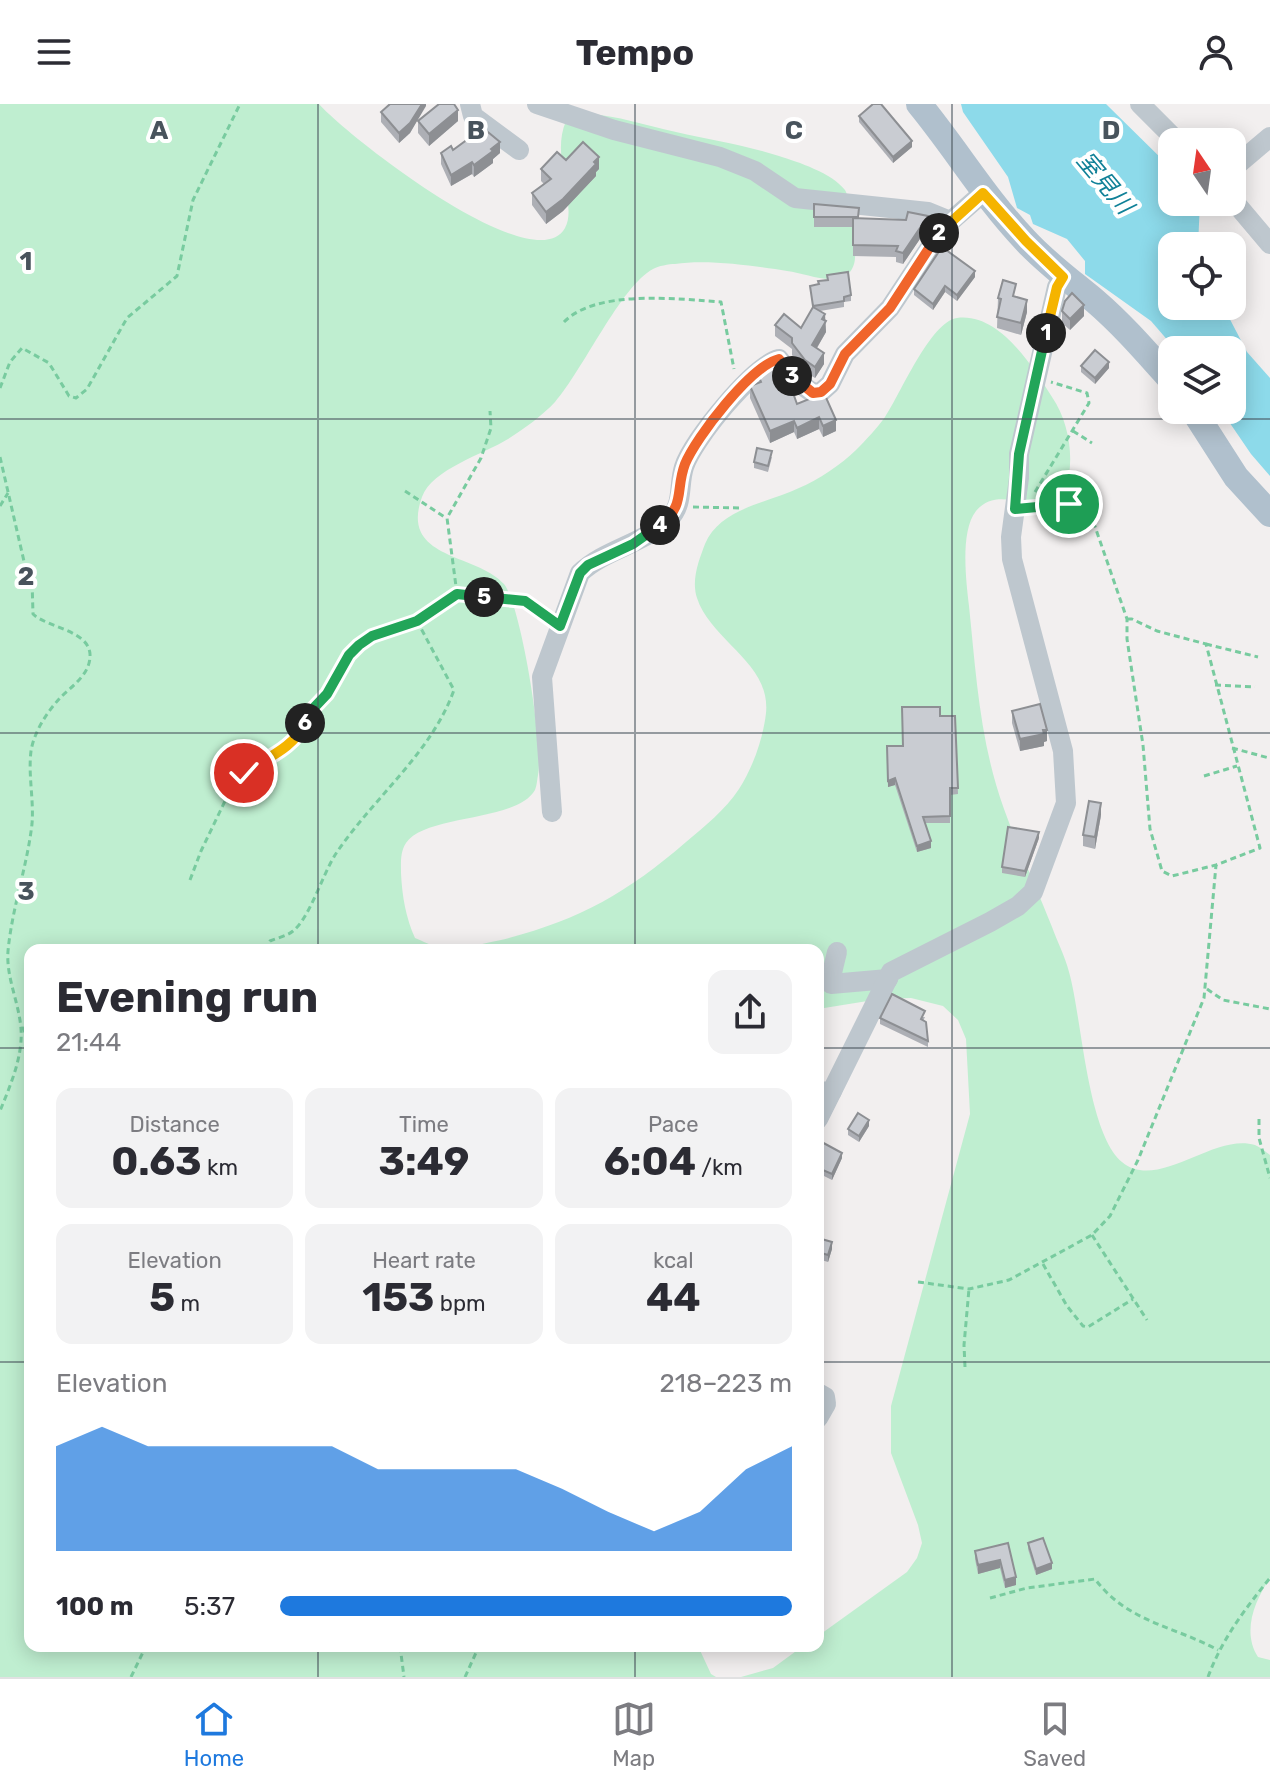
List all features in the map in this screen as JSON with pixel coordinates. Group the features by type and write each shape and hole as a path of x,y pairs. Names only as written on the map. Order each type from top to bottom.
{"main road":[{"path":"931,108 983,193 1026,241 1063,277 1131,334 1158,365"},
{"path":"1202,424 1236,477 1270,514"}],"street":[{"path":"470,104 473,116 519,150"},
{"path":"537,104 614,130 720,157 755,171 795,198 928,212 950,221"},
{"path":"1140,104 1164,128"},
{"path":"1246,157 1270,137"},
{"path":"552,812 542,677 580,573 588,565 650,533 669,519 679,504 683,468 696,441 746,383 770,361 779,359 796,381 813,393 821,392 830,384 845,354 890,308 928,247 950,221 983,193"},
{"path":"1246,216 1270,244"},
{"path":"825,1091 891,972 990,922 1018,906 1033,892 1066,803 1063,751 1051,696 1019,590 1012,548 1019,454 1057,287 1063,277"},
{"path":"837,952 831,984 888,979"}],"path":[{"path":"0,388 10,362 22,348 49,363 69,396 76,398 87,389 127,318 177,276 193,200 240,104"},
{"path":"564,322 574,311 637,296 721,302 732,365 746,383"},
{"path":"1036,378 1087,393 1089,403 1026,508 1078,504 1086,507 1091,515 1127,619 1150,829 1162,871 1172,876 1216,865 1260,848 1206,644"},
{"path":"457,594 447,518 481,458 491,428 490,411"},
{"path":"1073,431 1092,443"},
{"path":"0,457 26,570 32,580 33,614 40,621 80,638 89,649 90,659 75,686 61,698 36,731 31,751 32,828 8,952 10,981 21,1030 15,1071 0,1111"},
{"path":"405,491 447,518"},
{"path":"0,506 8,493"},
{"path":"679,504 707,509 741,508"},
{"path":"190,880 226,799 244,773 286,748 300,734 308,714 327,694 349,655 372,636 417,621 457,594 525,601 560,626"},
{"path":"1127,619 1157,631 1258,657"},
{"path":"268,944 294,931 308,910 334,856 369,808 420,751 446,714 454,690 417,621"},
{"path":"1215,685 1255,687"},
{"path":"1232,748 1269,758"},
{"path":"1204,776 1237,766"},
{"path":"918,1282 969,1289 1009,1280 1092,1235 1110,1216 1138,1160 1207,989 1216,865"},
{"path":"1207,989 1223,1000 1270,1009"},
{"path":"20,1023 24,1030"},
{"path":"1259,1119 1263,1158 1270,1178"},
{"path":"1092,1235 1147,1320"},
{"path":"1042,1263 1067,1306 1083,1326 1088,1327 1133,1299"},
{"path":"965,1367 969,1289"},
{"path":"1208,1677 1218,1650 1270,1578"},
{"path":"990,1598 1027,1588 1095,1579 1105,1593 1151,1624 1196,1638 1218,1650"},
{"path":"131,1677 143,1652"},
{"path":"401,1652 404,1677"},
{"path":"465,1677 476,1652"}],"green space":[{"path":"0,104 319,104 364,144 440,198 480,221 517,236 547,240 565,228 568,218 561,150 566,121 584,114 621,119 766,152 796,161 832,178 845,190 852,214 854,264 847,275 827,279 717,263 670,264 653,269 628,292 566,388 550,407 508,439 447,470 436,478 422,497 418,518 421,533 444,552 492,574 504,584 511,597 530,677 539,760 536,788 525,800 510,808 432,827 416,834 404,846 402,882 409,923 415,938 431,944 24,944 24,1652 701,1652 711,1674 716,1677 0,1677"},
{"path":"957,318 972,318 1001,332 1025,357 1062,415 1069,445 1069,475 1057,504 1004,499 984,504 976,511 968,531 966,570 977,683 989,759 1004,809 1067,966 1087,1073 1101,1126 1110,1147 1122,1162 1136,1169 1152,1170 1169,1166 1222,1146 1239,1143 1255,1145 1270,1155 1270,1578 1255,1607 1251,1637 1258,1657 1270,1660 1270,1677 741,1677 773,1668 795,1652 824,1652 824,1632 907,1572 917,1558 922,1543 891,1453 891,1406 970,1114 966,1039 958,1020 943,1006 911,998 880,999 824,1008 824,944 479,944 554,924 621,891 686,842 721,811 739,789 760,743 766,713 765,695 750,666 714,627 697,598 696,570 705,544 712,532 733,514 806,485 850,455 885,417 936,332"}],"water":[{"name":"室見川","path":"961,104 1106,104 1158,155 1158,216 1199,216 1199,232 1158,232 1158,320 1230,320 1239,336 1164,336 1151,321 1085,274 1085,261 1067,239 1033,224 1030,215 1017,208 1008,177 963,112"},
{"path":"1246,350 1270,378 1270,476 1231,424 1246,424"}],"building":[{"path":"390,104 422,104 410,123 399,133 381,112"},
{"path":"439,104 454,104 458,110 429,134 418,121"},
{"path":"873,104 881,104 912,141 893,157 859,116"},
{"path":"483,128 500,142 474,165 472,162 451,175 441,153 451,146 453,150"},
{"path":"583,142 599,157 594,162 596,164 546,212 532,193 551,179 541,169 557,152 566,160"},
{"path":"814,204 859,208 858,217 814,217"},
{"path":"908,212 928,216 903,253 896,251 898,246 853,245 853,218 906,220"},
{"path":"942,247 975,271 957,295 945,286 933,304 914,289"},
{"path":"848,272 851,295 844,297 844,301 813,306 810,286 828,280 827,275"},
{"path":"1003,280 1016,284 1013,296 1027,300 1021,323 997,317"},
{"path":"1072,293 1084,305 1070,319 1062,311"},
{"path":"813,307 825,314 822,319 826,321 812,345 824,353 815,367 805,360 792,343 792,338 775,325 784,314 801,328"},
{"path":"1095,350 1109,362 1095,378 1081,366"},
{"path":"775,364 788,379 797,404 824,393 836,420 823,426 819,417 797,428 794,421 770,431 750,386 761,382 759,377"},
{"path":"757,448 772,451 768,466 754,462"},
{"path":"1040,704 1047,730 1043,730 1044,734 1020,739 1012,711"},
{"path":"902,707 940,707 940,716 955,716 958,788 950,788 950,816 923,817 931,841 917,846 895,778 888,781 887,746 903,746"},
{"path":"1089,801 1101,803 1095,837 1083,835"},
{"path":"1008,827 1039,832 1025,871 1002,867"},
{"path":"892,994 925,1011 921,1019 926,1022 928,1041 880,1018"},
{"path":"858,1113 869,1120 859,1136 848,1129"},
{"path":"824,1143 842,1153 832,1174 824,1171"},
{"path":"824,1240 832,1242 828,1255 824,1254"},
{"path":"1043,1538 1052,1563 1036,1569 1028,1543"},
{"path":"1008,1543 1016,1577 1005,1580 1000,1560 978,1565 975,1551"}],"route":[{"path":"244,773 286,748 300,734 308,714 327,694 349,655 359,645 372,636 417,621 457,594 525,601 560,626 580,573 588,565 633,544 669,519 679,504 683,468 696,441 751,376 770,361 779,359 796,381 813,393 821,392 830,384 845,354 890,308 943,228 983,193 1063,277 1057,287 1019,454 1015,509 1069,504"}]}
